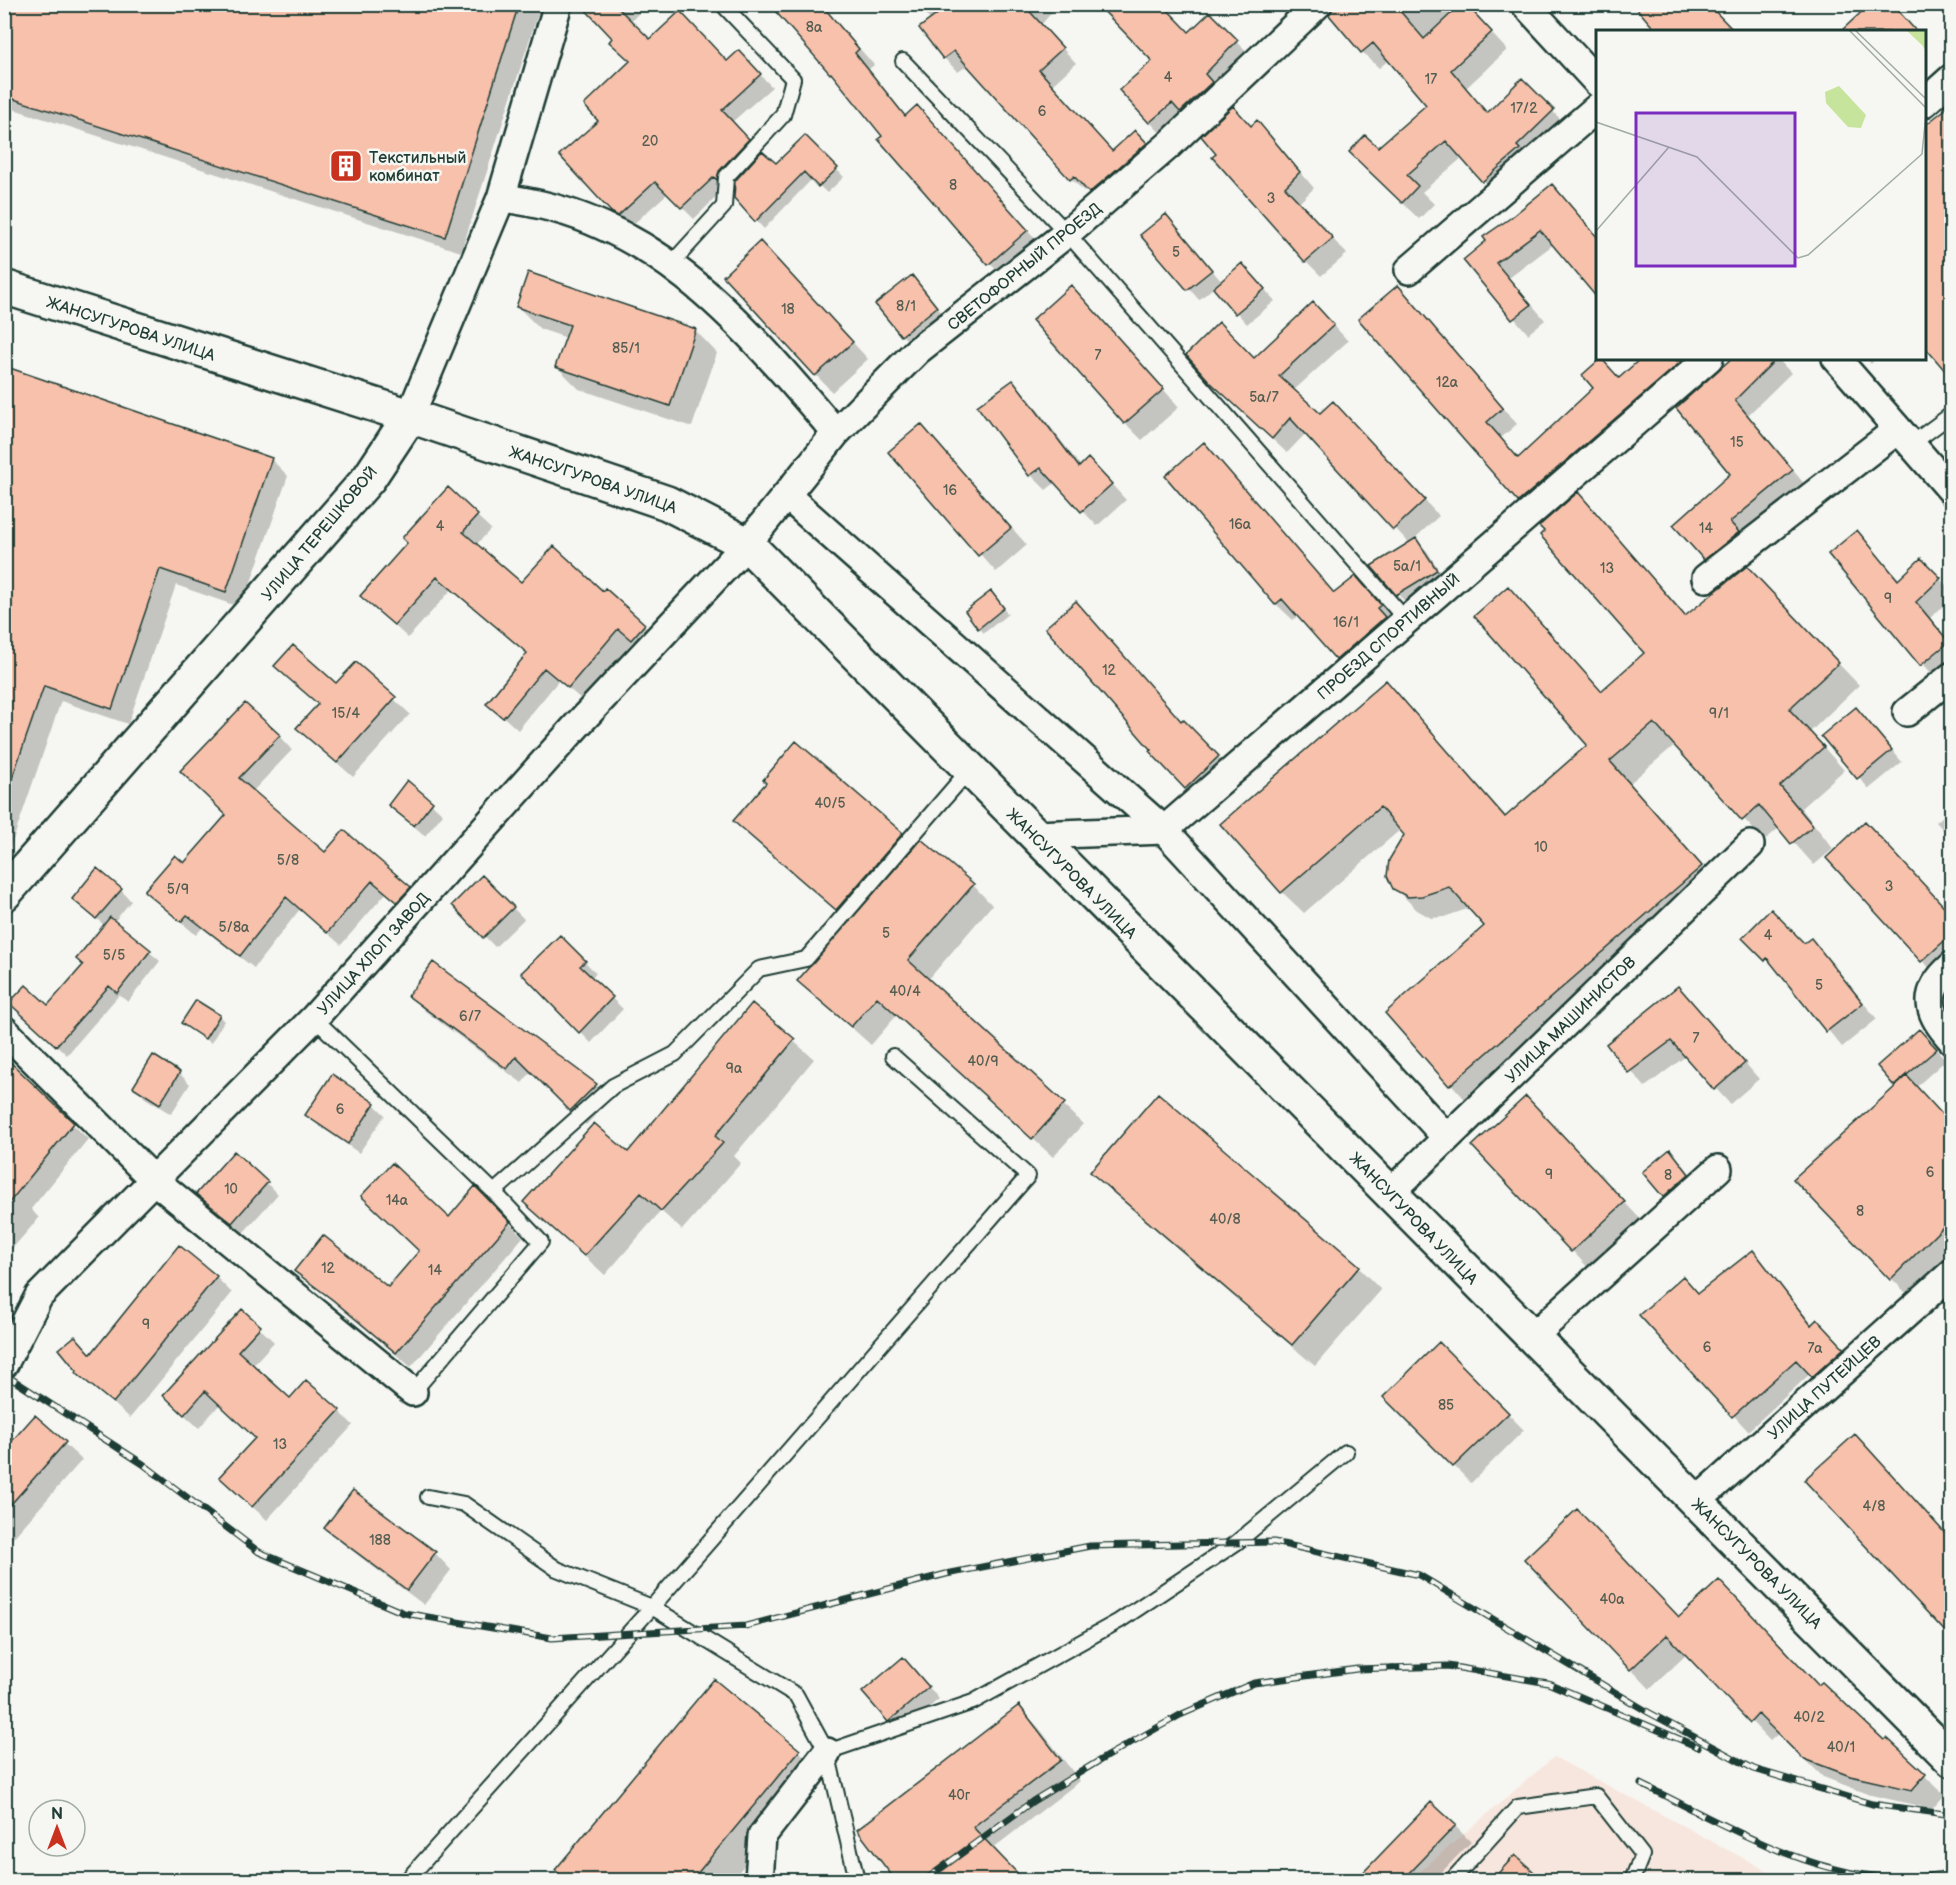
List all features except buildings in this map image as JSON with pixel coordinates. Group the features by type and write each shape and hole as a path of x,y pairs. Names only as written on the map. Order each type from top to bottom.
{"street":[{"name":"УЛИЦА ТЕРЕШКОВОЙ","path":"4,894 369,478 410,416 501,198 558,4"},
{"name":"СВЕТОФОРНЫЙ ПРОЕЗД","path":"747,544 836,433 917,351 1067,233 1169,145 1318,4"},
{"path":"1525,4 1596,81"},
{"path":"1926,101 1952,78"},
{"path":"1409,270 1596,109"},
{"path":"501,198 524,200 585,219 633,240 672,263 728,312 836,433"},
{"name":"ЖАНСУГУРОВА УЛИЦА","path":"4,287 410,416 667,503 747,544 1531,1338 1952,1760"},
{"name":"ПРОЕЗД СПОРТИВНЫЙ","path":"1164,830 1707,360"},
{"path":"1838,360 1952,491"},
{"path":"1706,578 1904,437"},
{"path":"786,495 1164,830 1447,1138"},
{"name":"УЛИЦА ХЛОП ЗАВОД","path":"4,1364 39,1296 314,1018 579,723 747,544"},
{"path":"1907,712 1952,676"},
{"path":"1035,835 1164,830"},
{"name":"УЛИЦА МАШИНИСТОВ","path":"1390,1193 1750,844"},
{"path":"1952,966 1940,976 1930,996 1934,1020 1952,1040"},
{"path":"4,1030 154,1180 413,1392"},
{"path":"1531,1338 1718,1169"},
{"name":"УЛИЦА ПУТЕЙЦЕВ","path":"1696,1502 1952,1273"},
{"path":"759,1881 762,1836 827,1752"}],"lane":[{"path":"672,263 724,206 726,177 783,116 793,79 724,8"},
{"path":"903,61 1067,233 1406,620"},
{"path":"1904,437 1952,414"},
{"path":"494,1192 613,1086 675,1054 759,969 806,959 969,770"},
{"path":"314,1018 494,1192 541,1242 413,1392"},
{"path":"407,1881 652,1606 1028,1176 893,1056"},
{"path":"827,1752 973,1702 1119,1622 1236,1543 1346,1452"},
{"path":"428,1497 464,1504 557,1569 652,1606 796,1695 827,1752 857,1881"},
{"path":"1452,1881 1518,1807 1596,1796 1642,1856 1632,1881"}],"shaded area":[{"path":"1554,1757 1784,1880 1410,1880"}],"railway":[{"path":"4,1374 143,1464 259,1552 404,1613 552,1638 746,1626 946,1574 1090,1546 1274,1542 1419,1575 1648,1712 1754,1769 1872,1804 1952,1815"},
{"path":"925,1880 1033,1801 1107,1756 1180,1715 1254,1683 1357,1669 1448,1666 1548,1683 1698,1747"},
{"path":"1641,1784 1733,1830 1830,1868 1863,1875 1897,1878 1952,1873"}],"place":[{"name":"Текстильный комбинат","path":"346,166"}]}
